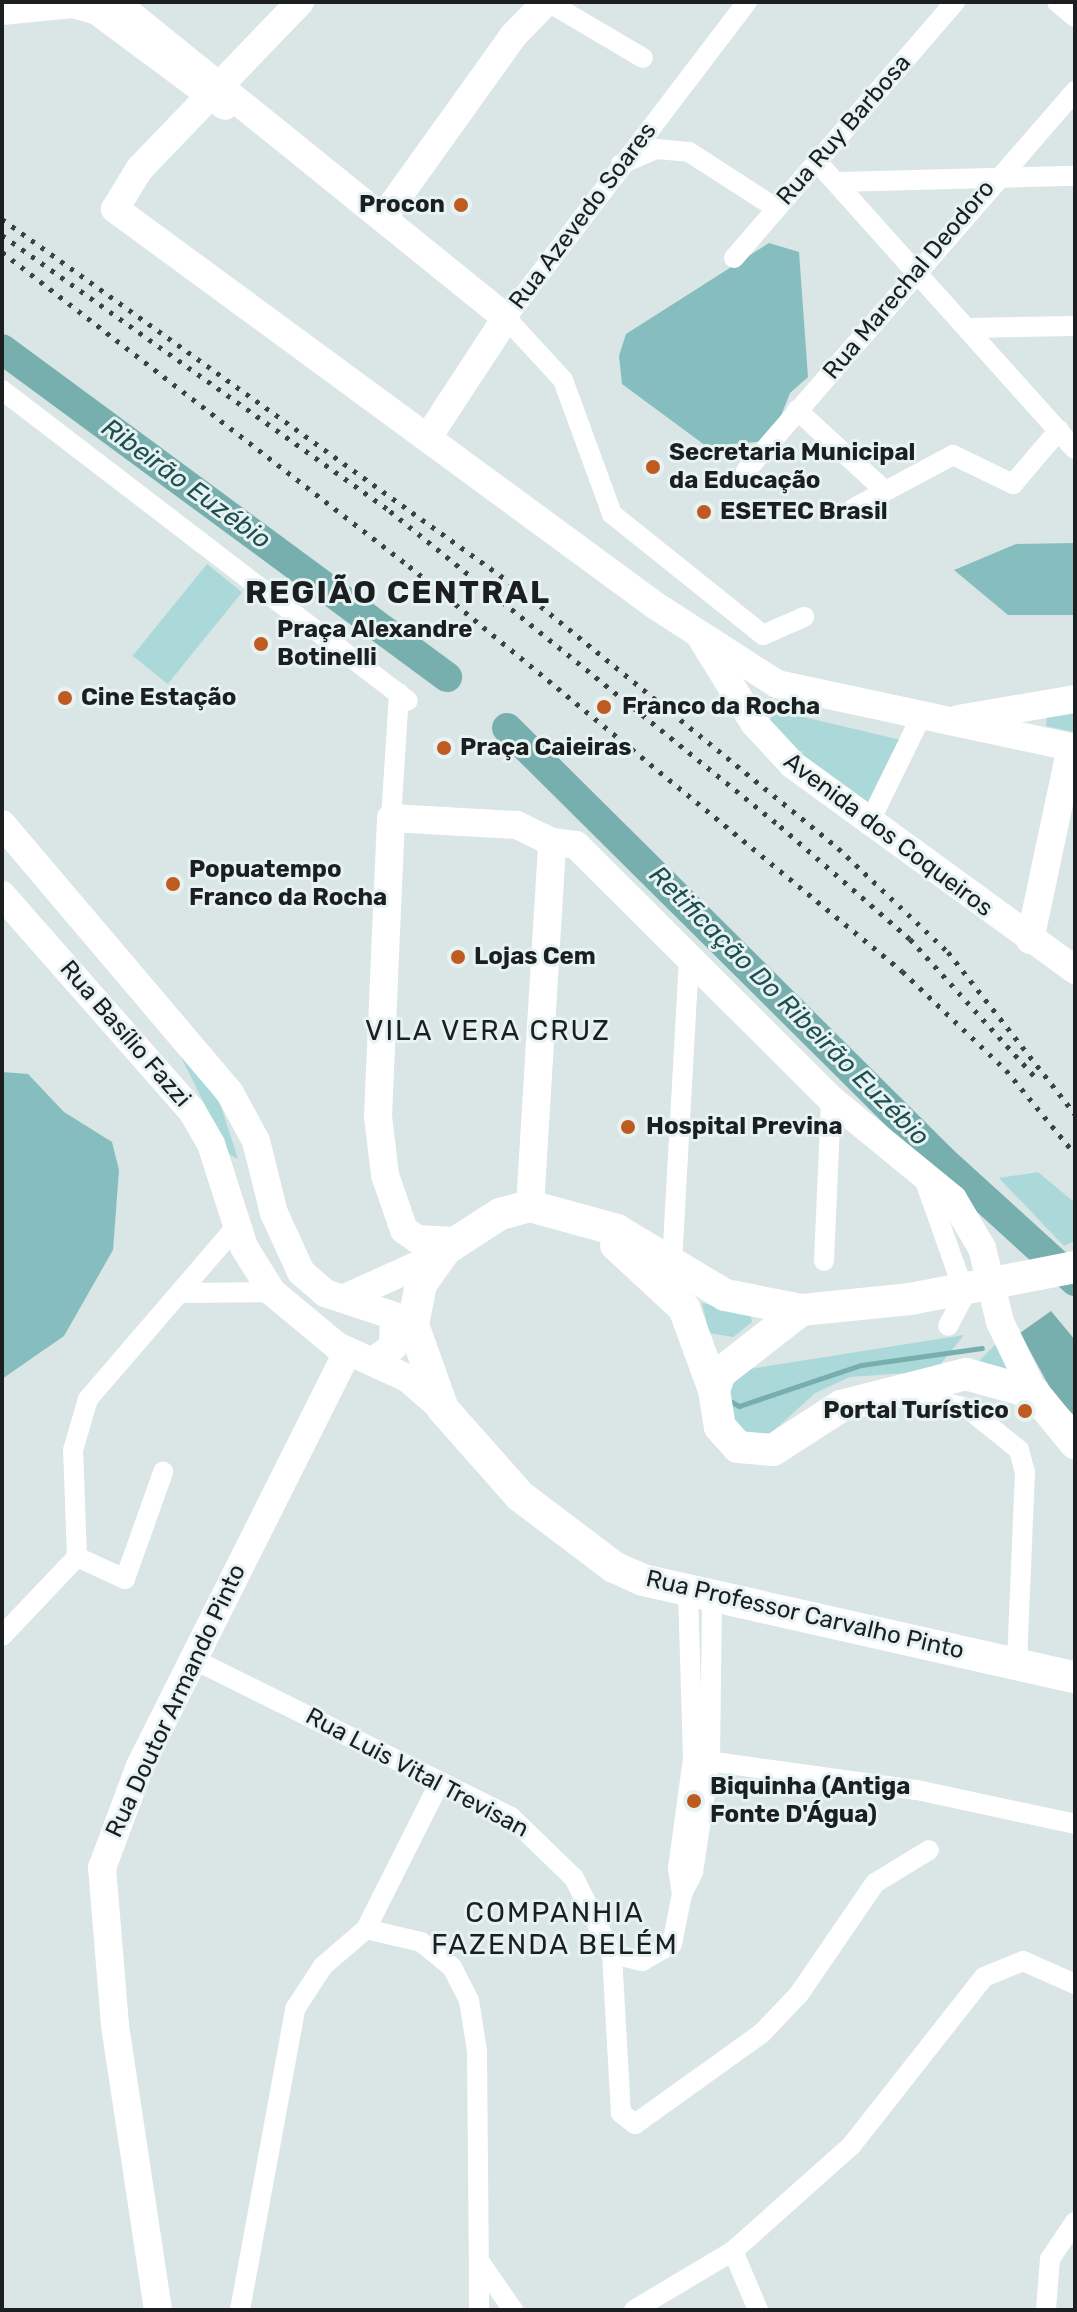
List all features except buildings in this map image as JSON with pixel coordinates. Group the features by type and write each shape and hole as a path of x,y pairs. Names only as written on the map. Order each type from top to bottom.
{"main road":[{"path":"115,2 215,91"},
{"path":"300,2 140,168 115,209 700,635 777,684 1073,747 1030,940"},
{"path":"385,215 513,36 547,2"},
{"path":"2,11 38,3 97,11 249,111 385,215 506,318"},
{"name":"Rua Azevedo Soares","path":"428,437 506,318"},
{"name":"Avenida dos Coqueiros","path":"700,635 754,723 868,825 1075,970"},
{"path":"754,723 760,700 777,684"},
{"path":"952,721 1075,699"},
{"path":"447,1248 417,1239 404,1230 385,1175 378,1116 391,818 517,825 552,842 576,845 831,1099 917,1168 973,1227 1000,1322 1034,1393 1075,1443"},
{"name":"Rua Basílio Fazzi","path":"2,824 218,1078 248,1125 266,1176 274,1213 308,1282 347,1297"},
{"path":"530,1206 552,842"},
{"name":"Rua Basílio Fazzi","path":"2,895 192,1111 227,1190 237,1226 272,1292 360,1357"},
{"path":"227,1190 251,1190 266,1176"},
{"path":"347,1297 530,1206 595,1221 725,1295 805,1310 910,1299 1075,1267"},
{"path":"237,1226 274,1213"},
{"path":"595,1221 684,1308 728,1439 760,1452 786,1446 841,1406 966,1374 1034,1393"},
{"path":"443,1409 413,1325 415,1298 447,1248"},
{"name":"Rua Doutor Armando Pinto","path":"158,2310 115,2025 102,1868 140,1766 193,1659 360,1357 393,1347 398,1323 387,1311 347,1297"},
{"path":"714,1390 735,1355 805,1310"},
{"name":"Rua Professor Carvalho Pinto","path":"360,1357 416,1383 520,1496 573,1542 643,1580 1075,1677"}],"street":[{"path":"547,2 643,58"},
{"name":"Rua Azevedo Soares","path":"506,318 618,166 747,2"},
{"name":"Rua Ruy Barbosa","path":"734,258 819,164 955,2"},
{"path":"1057,2 1075,17"},
{"name":"Rua Marechal Deodoro","path":"746,471 996,177 1075,91"},
{"path":"618,166 656,149 689,152 776,208"},
{"path":"819,164 1075,449"},
{"path":"838,182 1075,176"},
{"path":"506,318 563,380 612,514 763,635 804,617"},
{"path":"969,328 1075,326"},
{"path":"2,390 404,697 391,818"},
{"path":"797,410 885,491"},
{"path":"854,508 953,455 1013,484 1059,430"},
{"path":"868,825 922,715"},
{"path":"672,1263 689,958"},
{"path":"824,1261 831,1099"},
{"path":"917,1168 941,1209 962,1270 963,1309 948,1326"},
{"path":"5,1630 77,1557 71,1488 79,1420 107,1371 183,1293 237,1226"},
{"path":"183,1293 272,1292"},
{"path":"898,1392 967,1408 1019,1450 1025,1472 1017,1663"},
{"path":"77,1557 125,1579 163,1472"},
{"path":"612,1954 642,1961 666,1952 682,1894 678,1868 702,1760 700,1592"},
{"name":"Rua Luis Vital Trevisan","path":"193,1659 535,1833 588,1898 612,1954 621,2113 635,2124 762,2033 799,1994 875,1883 929,1850"},
{"path":"702,1760 917,1790 1075,1824"},
{"path":"240,2310 295,2009 323,1966 366,1929 439,1784"},
{"path":"366,1929 421,1942 440,1956 469,2000 477,2051 479,2310"},
{"path":"634,2310 733,2251 851,2146 984,1977 1023,1961 1075,1984"},
{"path":"1046,2310 1050,2259 1075,2222"},
{"path":"733,2251 758,2310"},
{"path":"479,2261 513,2310"}],"shaded area":[{"path":"769,243 799,252 808,377 790,393 771,441 706,446 622,384 619,356 626,334"},
{"path":"1075,543 1075,615 1008,615 954,570 1016,544"},
{"path":"207,564 242,592 168,684 133,656"},
{"path":"1075,710 1074,732 1046,726 1047,716"},
{"path":"778,711 901,740 863,817 767,722"},
{"path":"176,1047 220,1103 238,1159 230,1155"},
{"path":"2,1072 28,1074 64,1112 112,1142 119,1170 113,1250 64,1336 2,1379"},
{"path":"1038,1172 1074,1202 1075,1241 1064,1246 999,1178"},
{"path":"702,1303 750,1313 752,1322 733,1337 709,1333"},
{"path":"1051,1311 1075,1340 1075,1416 1055,1397 1020,1333"},
{"path":"964,1335 935,1371 850,1377 815,1393 769,1435 734,1431 724,1392 743,1370"},
{"path":"999,1341 1010,1376 972,1371 980,1360"}],"waterway":[{"name":"Ribeirão Euzébio","path":"2,349 447,677"},
{"name":"Retificação Do Ribeirão Euzébio","path":"507,728 941,1159 1075,1281"},
{"name":"Ribeirão Euzébio","path":"728,1400 739,1406 861,1365 982,1348"}],"railway":[{"path":"2,219 522,591 838,848 948,952 1075,1114"},
{"path":"2,235 390,511 780,826 910,939 1035,1077"},
{"path":"2,252 409,566 902,971 1006,1070 1075,1154"}],"place":[{"name":"Procon","path":"461,205"},
{"name":"Secretaria Municipal da Educação","path":"653,467"},
{"name":"ESETEC Brasil","path":"704,512"},
{"name":"Praça Alexandre Botinelli","path":"261,644"},
{"name":"Cine Estação","path":"65,698"},
{"name":"Franco da Rocha","path":"604,707"},
{"name":"Praça Caieiras","path":"444,748"},
{"name":"Popuatempo Franco da Rocha","path":"173,884"},
{"name":"Lojas Cem","path":"458,957"},
{"name":"Hospital Previna","path":"628,1127"},
{"name":"Portal Turístico","path":"1025,1411"},
{"name":"Biquinha (Antiga Fonte D'Água)","path":"694,1801"}],"district":[{"name":"REGIÃO CENTRAL","path":"398,592"},
{"name":"VILA VERA CRUZ","path":"488,1031"},
{"name":"COMPANHIA FAZENDA BELÉM","path":"555,1929"}]}
